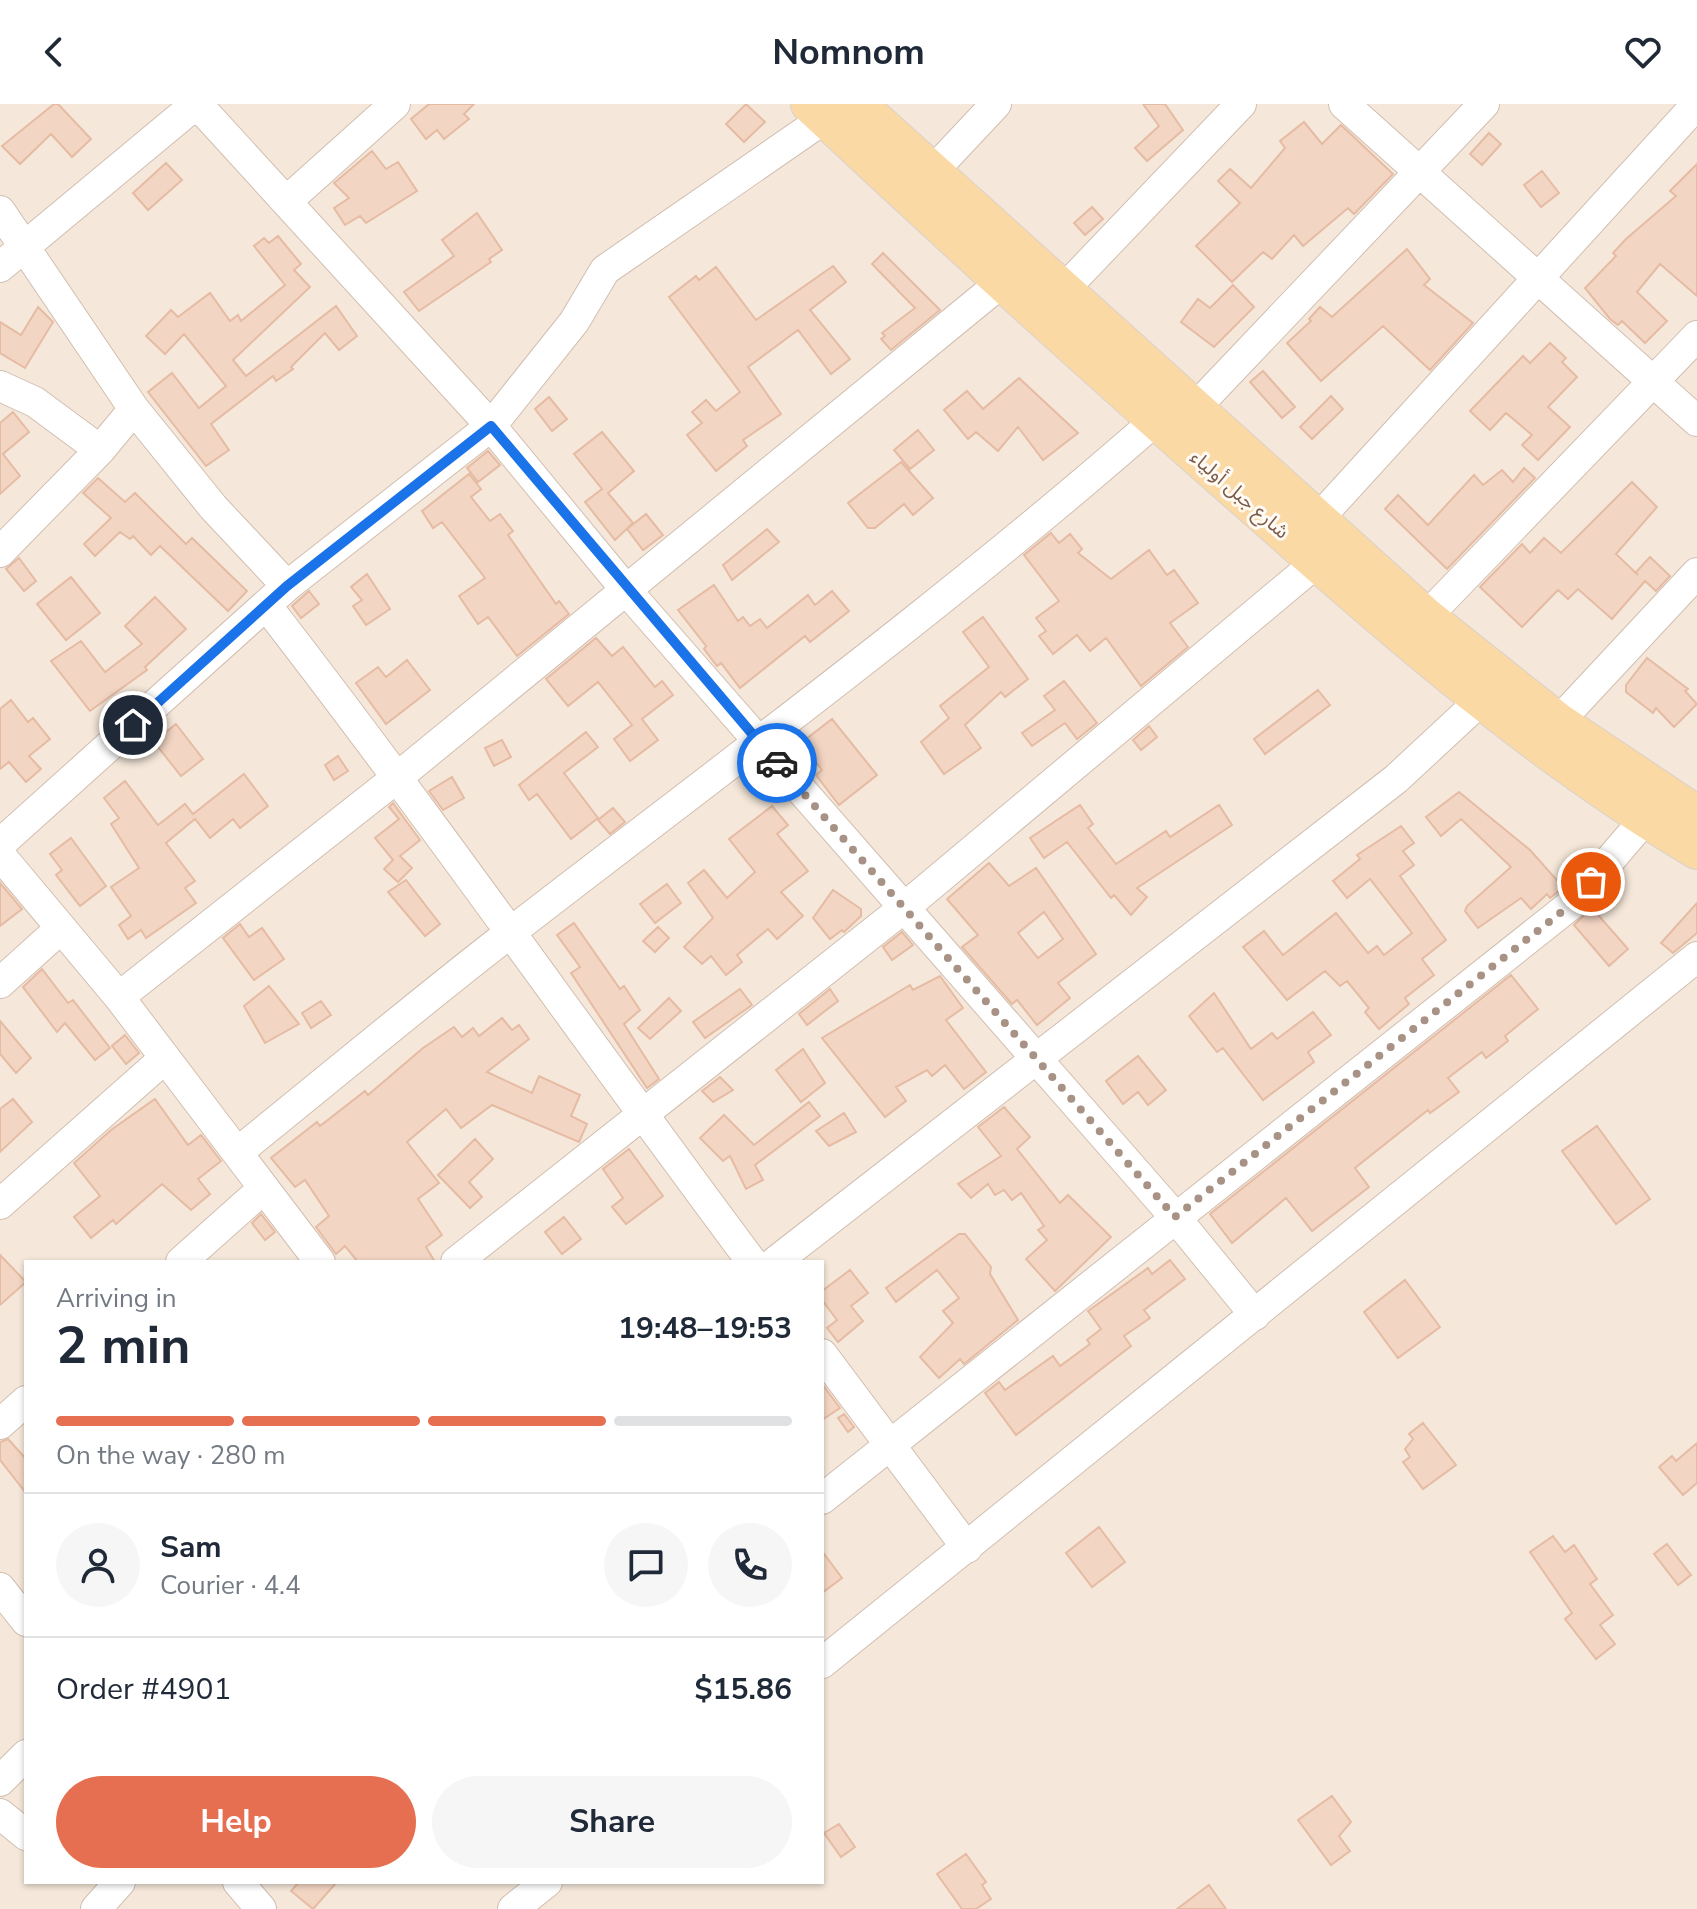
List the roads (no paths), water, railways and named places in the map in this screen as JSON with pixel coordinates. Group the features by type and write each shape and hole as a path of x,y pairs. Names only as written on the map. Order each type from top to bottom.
{"main road":[{"name":"شارع جبل أولياء","path":"831,109 934,170 1156,420 1317,562 1481,700 1645,819 1697,850"},
{"name":"شارع جبل أولياء","path":"831,109 1002,282 1052,302 1196,407 1426,617 1558,722 1693,807"}],"street":[{"path":"0,267 197,104 288,200 491,426 627,591 1038,1059 1255,1315"},
{"path":"288,200 395,104"},
{"path":"934,170 996,104"},
{"path":"1052,302 1241,104"},
{"path":"1344,104 1697,421"},
{"path":"1196,407 1422,173 1484,104"},
{"path":"1319,518 1697,104"},
{"path":"0,844 276,595 491,426 574,322 605,270 831,109"},
{"path":"0,211 134,409 213,507 509,933 750,1260"},
{"path":"119,997 399,776 1002,282"},
{"path":"1426,617 1697,336"},
{"path":"0,386 35,402 100,450"},
{"path":"0,552 100,450 134,409"},
{"path":"238,1152 509,933 760,743 1079,488 1156,420"},
{"path":"459,1260 905,907 1317,562"},
{"path":"1558,722 1697,573"},
{"path":"778,1260 1396,779 1481,700"},
{"path":"824,1497 1573,903 1645,819"},
{"path":"0,855 119,997 318,1260"},
{"path":"0,983 60,929"},
{"path":"824,1661 1697,957"},
{"path":"0,1204 165,1058"},
{"path":"183,1260 264,1188"},
{"path":"824,1357 967,1548"},
{"path":"0,1424 24,1403"},
{"path":"0,1588 24,1618"},
{"path":"0,1781 24,1757"},
{"path":"0,1814 24,1833"},
{"path":"240,1884 261,1909"},
{"path":"513,1909 544,1884"}]}
